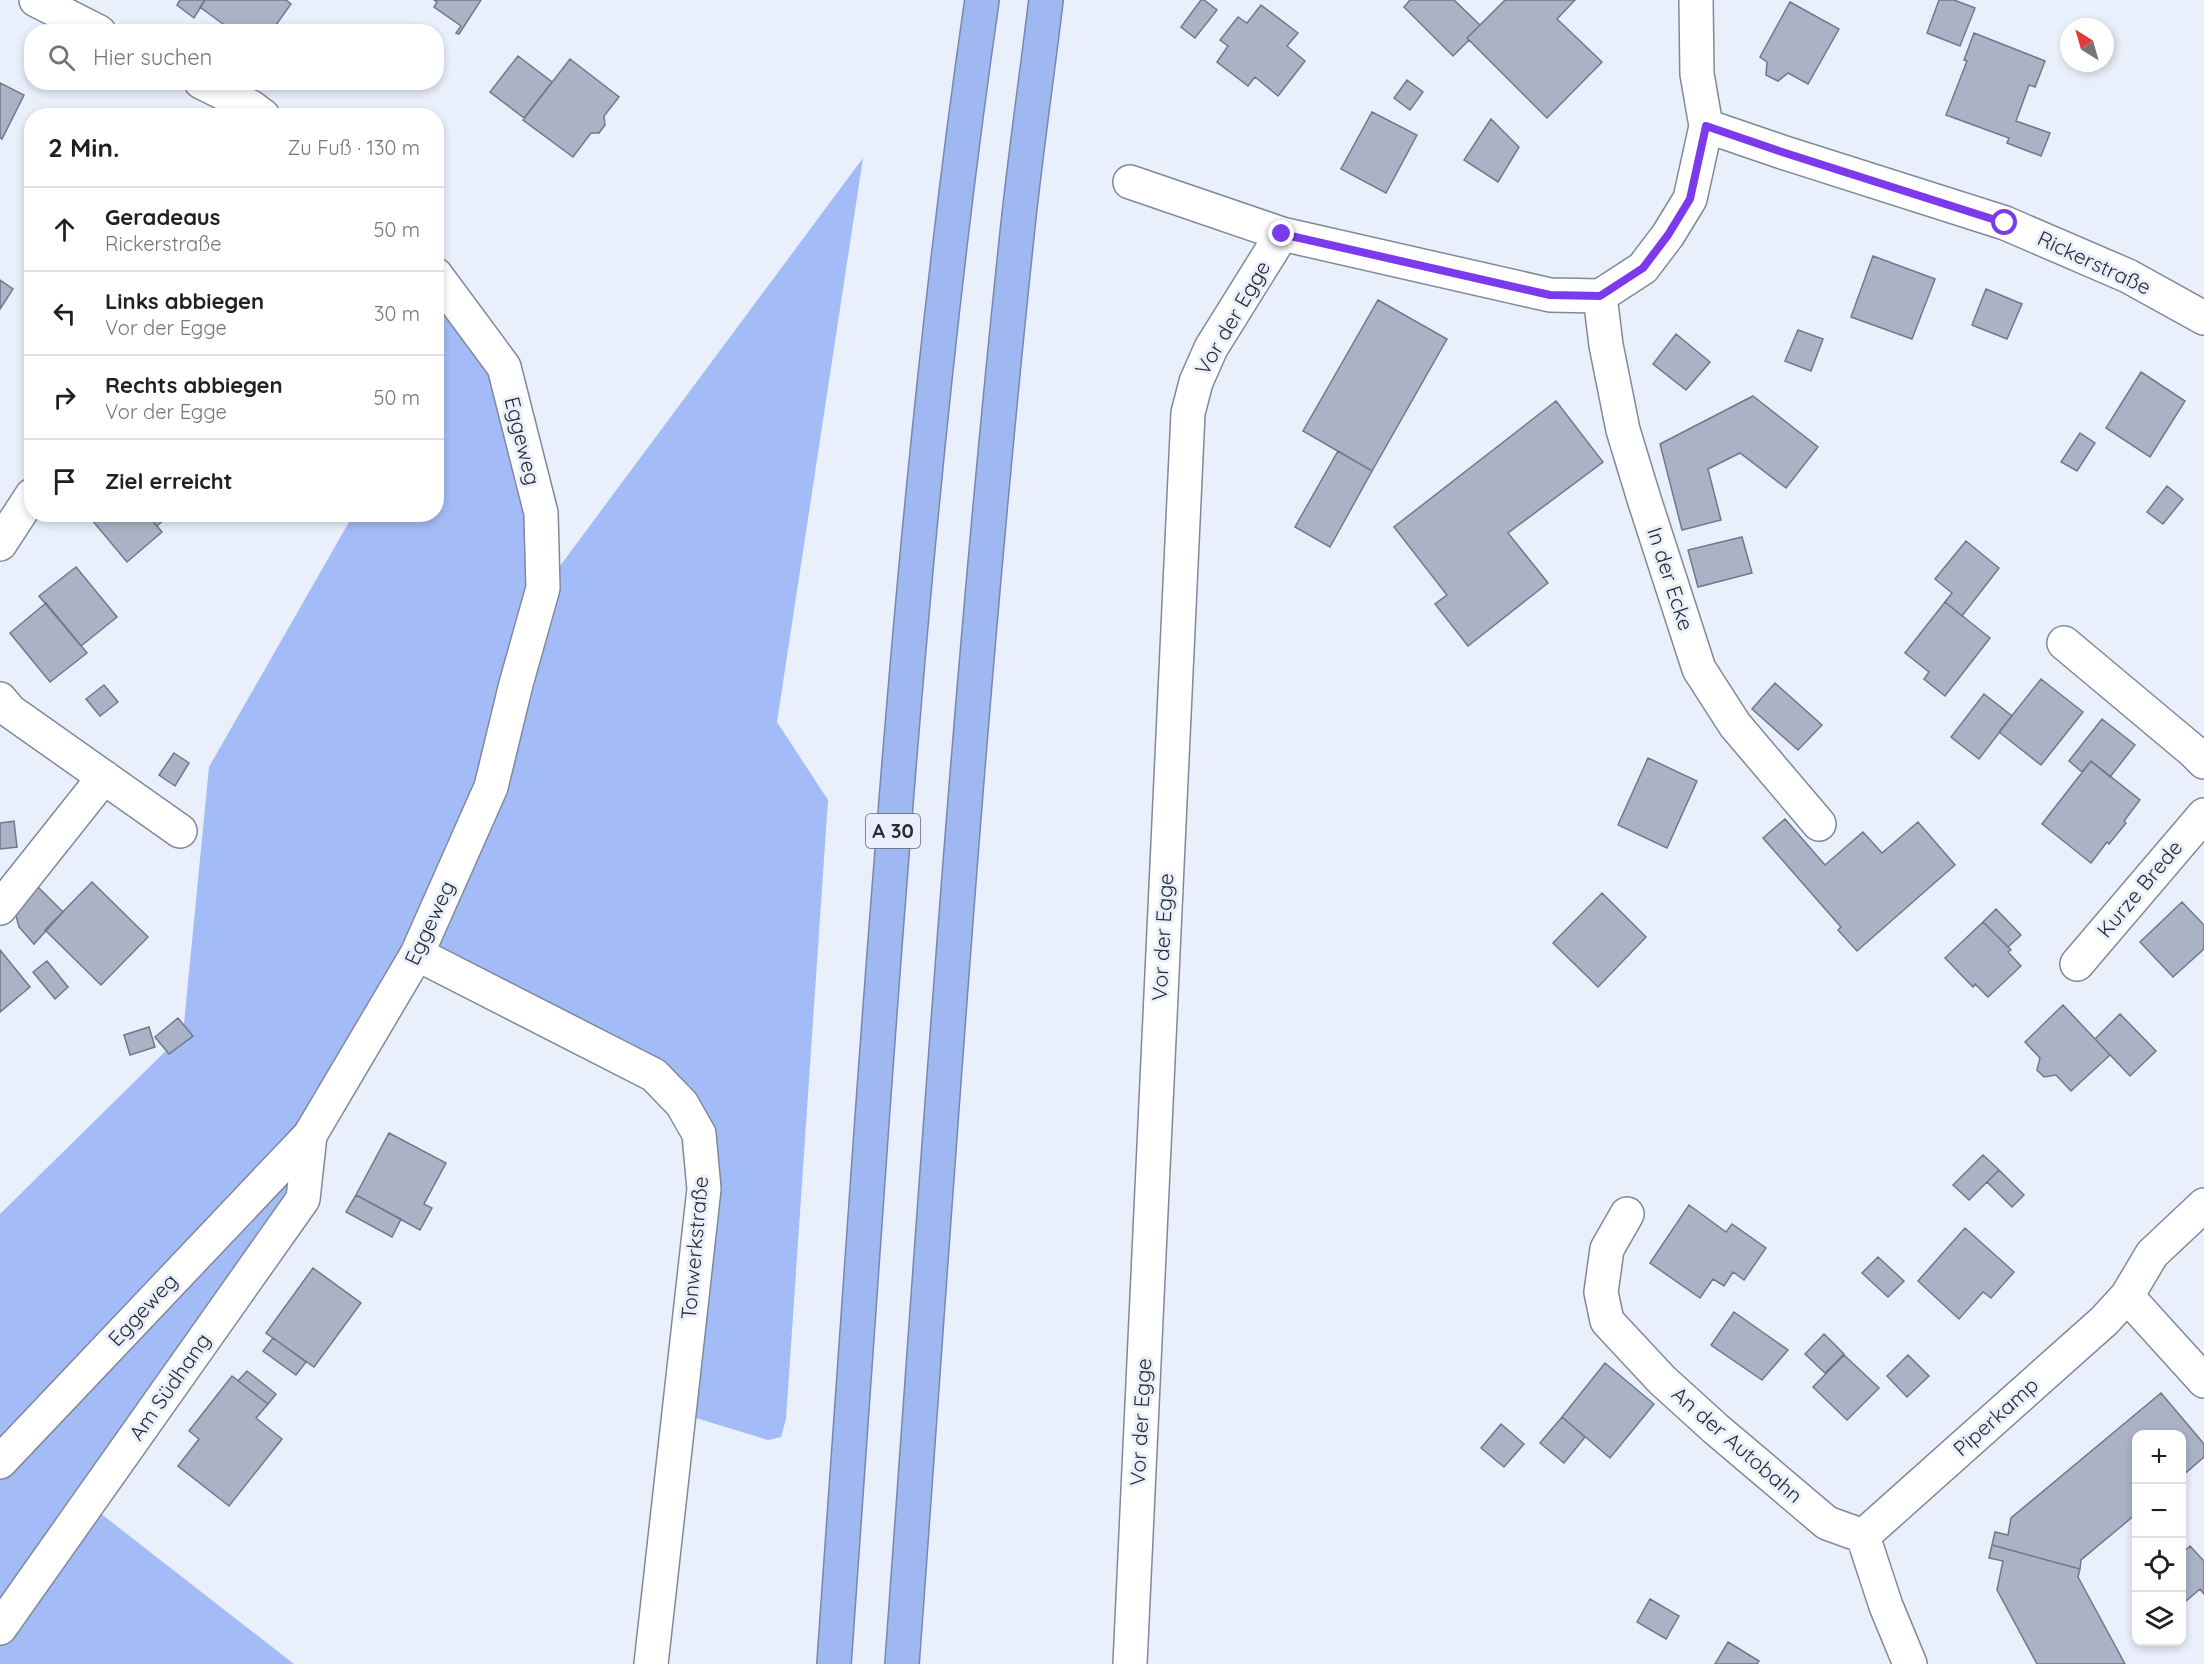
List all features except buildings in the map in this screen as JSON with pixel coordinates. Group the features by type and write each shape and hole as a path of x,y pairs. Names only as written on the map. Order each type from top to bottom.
{"highway":[{"name":"A 30","path":"834,1664 891,848 918,533 958,167 982,0"},
{"path":"902,1664 984,564 1018,221 1046,0"}],"street":[{"path":"36,0 83,24"},
{"path":"1600,296 1643,268 1668,235 1690,199 1706,126 1697,74 1696,0"},
{"path":"215,90 245,108"},
{"name":"Rickerstraße","path":"1706,126 2005,223 2128,276 2204,318"},
{"name":"Vor der Egge","path":"1130,182 1282,234 1550,295 1600,296"},
{"name":"Vor der Egge","path":"1130,1664 1188,413 1196,382 1211,348 1282,234"},
{"name":"Eggeweg","path":"0,1462 309,1135 417,954 491,787 516,684 543,588 541,513 504,367 444,286"},
{"name":"In der Ecke","path":"1600,296 1606,345 1623,430 1699,669 1735,725 1819,824"},
{"path":"0,544 24,507"},
{"path":"2064,643 2204,762"},
{"path":"0,699 10,711 180,831"},
{"path":"0,909 104,777"},
{"name":"Kurze Brede","path":"2077,964 2204,814"},
{"name":"Tonwerkstraße","path":"417,954 654,1075 682,1104 699,1134 704,1189 651,1664"},
{"name":"Am Südhang","path":"0,1628 303,1199 309,1135"},
{"name":"Piperkamp","path":"1863,1536 2104,1321 2127,1296 2152,1254 2204,1205"},
{"name":"An der Autobahn","path":"1627,1214 1607,1249 1601,1292 1607,1321 1670,1387 1827,1522 1863,1536"},
{"path":"2127,1296 2204,1381"},
{"path":"1863,1536 1886,1606 1910,1664"}],"shaded area":[{"path":"863,158 777,722 828,800 786,1419 781,1437 768,1440 683,1414 714,1130 690,1086 646,1053 411,958 299,1190 0,1624 0,1214 183,1034 209,767 349,522 444,522 444,304 493,370 527,513 525,613"},
{"path":"91,1506 294,1664 0,1664 0,1634"}],"route":[{"path":"1282,234 1550,295 1600,296 1643,268 1668,235 1690,199 1706,126 2005,223"}]}
